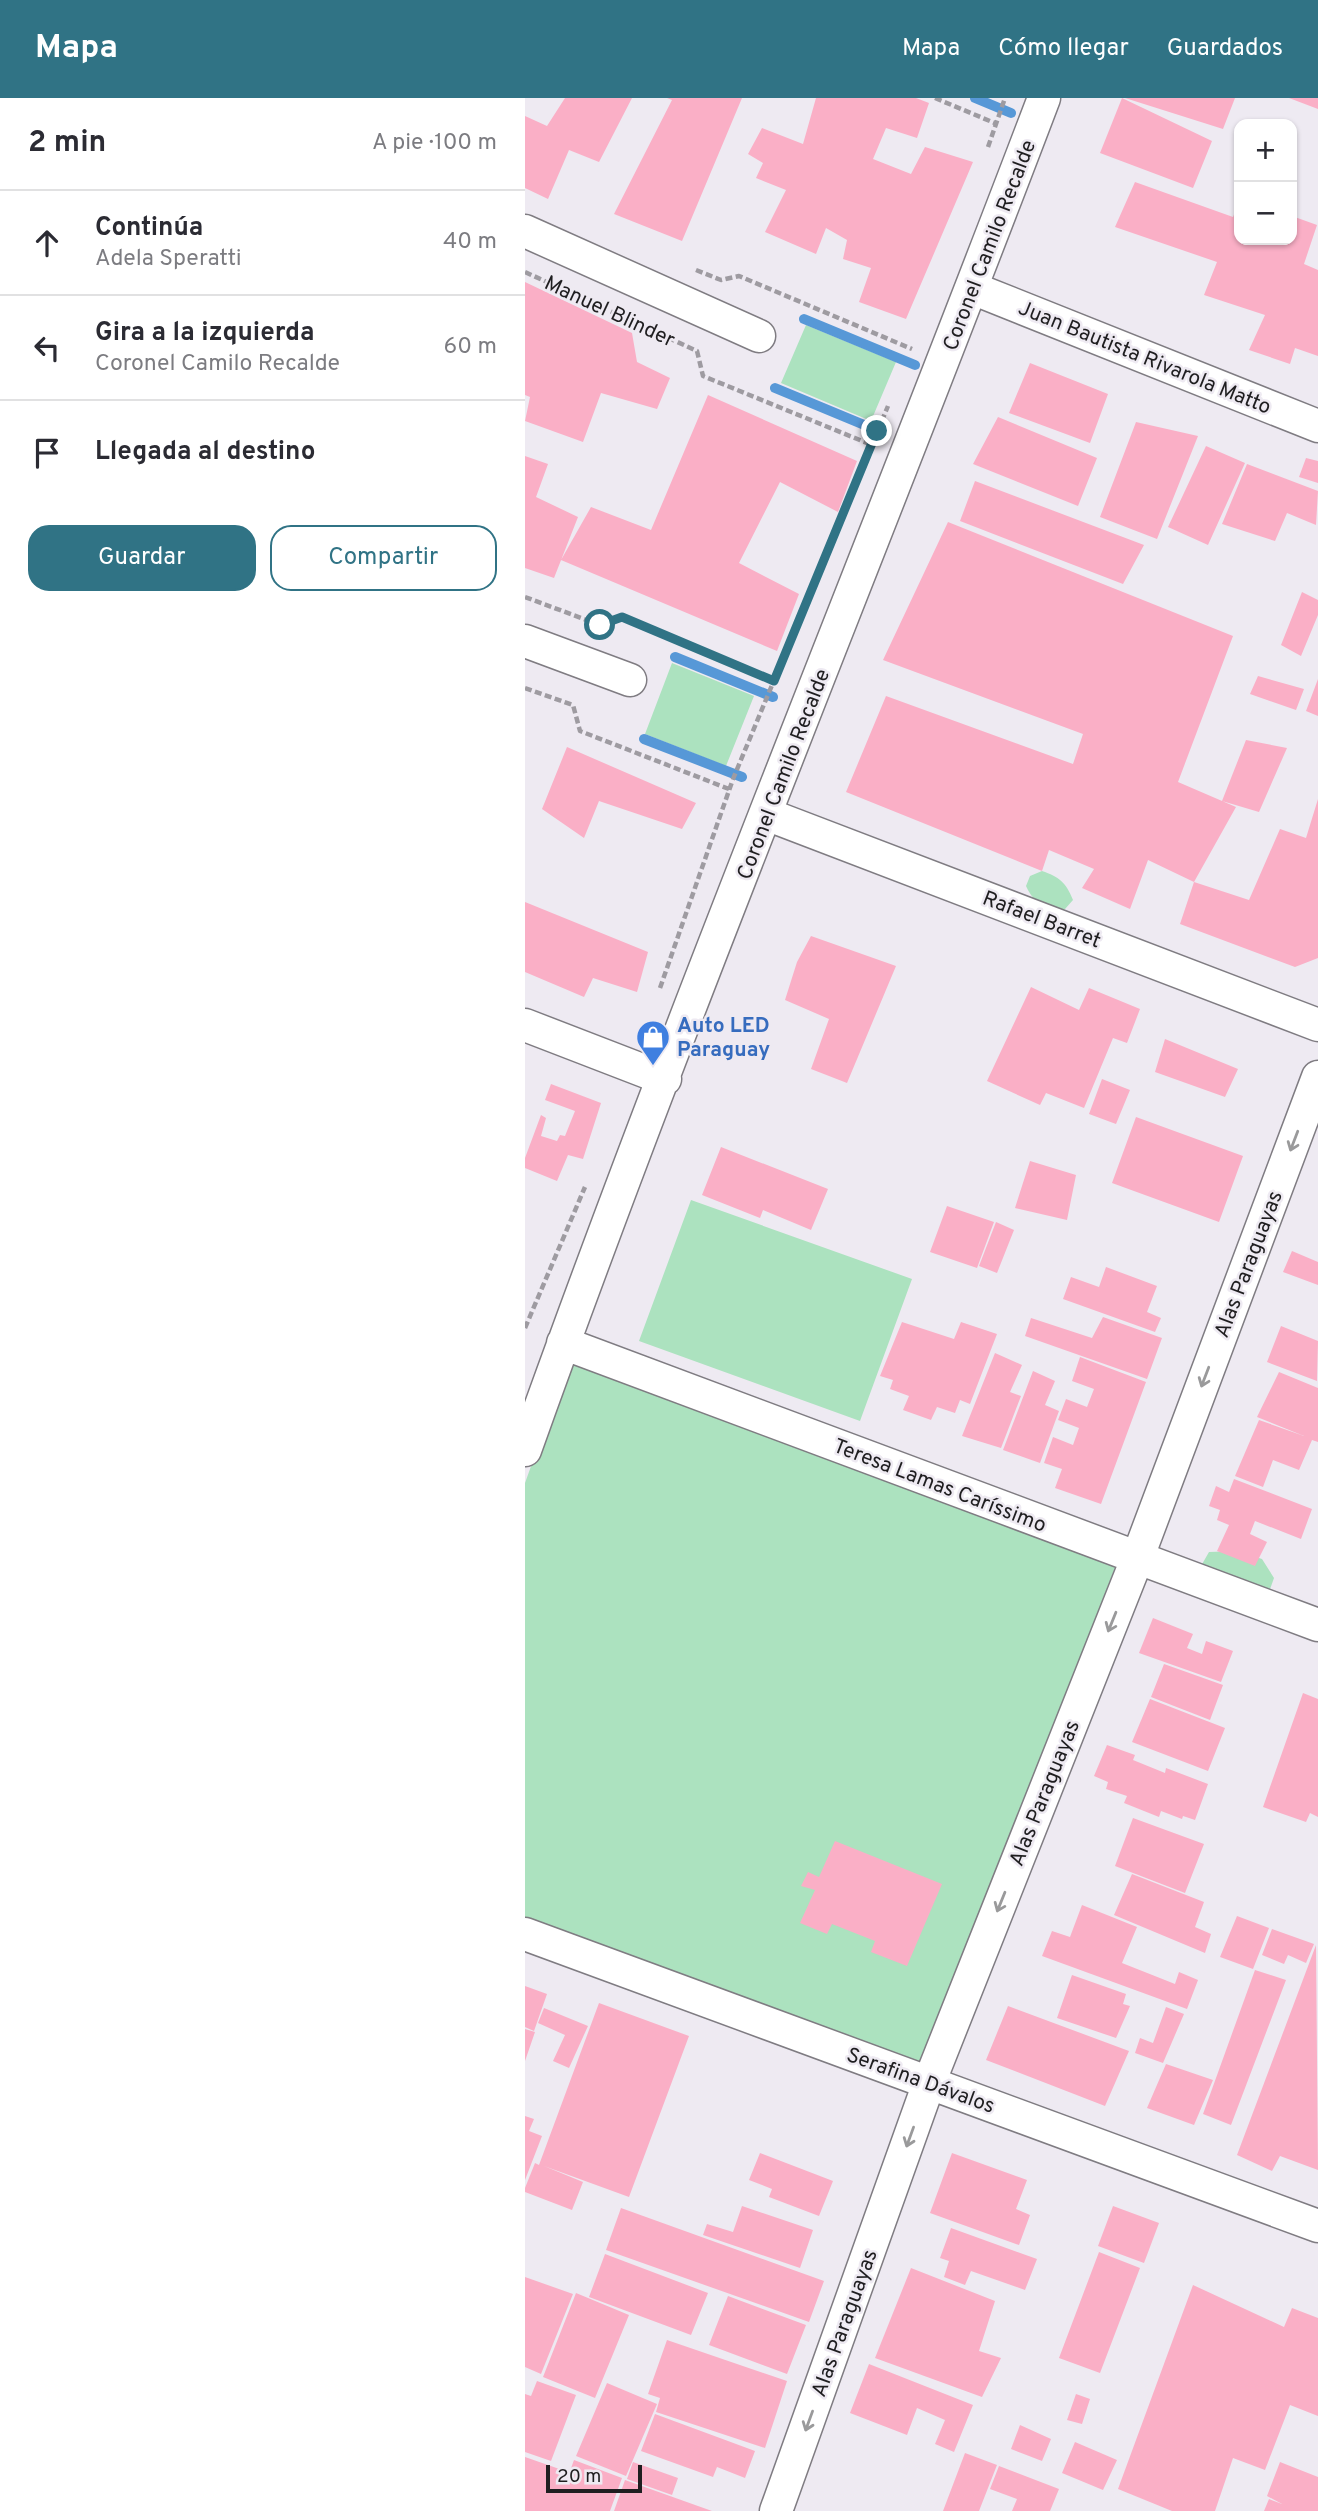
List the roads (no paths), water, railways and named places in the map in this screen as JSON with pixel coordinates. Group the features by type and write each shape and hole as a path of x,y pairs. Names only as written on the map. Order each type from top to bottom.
{"street":[{"name":"Coronel Camilo Recalde","path":"525,1450 563,1343 766,814 1044,98"},
{"name":"Manuel Blinder","path":"525,231 758,336"},
{"name":"Juan Bautista Rivarola Matto","path":"972,288 1318,426"},
{"path":"525,641 630,680"},
{"name":"Rafael Barret","path":"766,814 1318,1025"},
{"path":"525,1026 665,1079"},
{"name":"Alas Paraguayas","path":"776,2511 929,2083 1137,1559 1318,1077"},
{"name":"Teresa Lamas Caríssimo","path":"563,1343 1318,1626"},
{"name":"Serafina Dávalos","path":"525,1934 1318,2226"}],"waterway":[{"path":"975,98 1011,113"},
{"path":"804,319 915,365"},
{"path":"775,388 886,434"},
{"path":"675,657 773,697"},
{"path":"644,739 742,777"}],"place":[{"name":"Auto LED Paraguay","path":"653,1067"}]}
